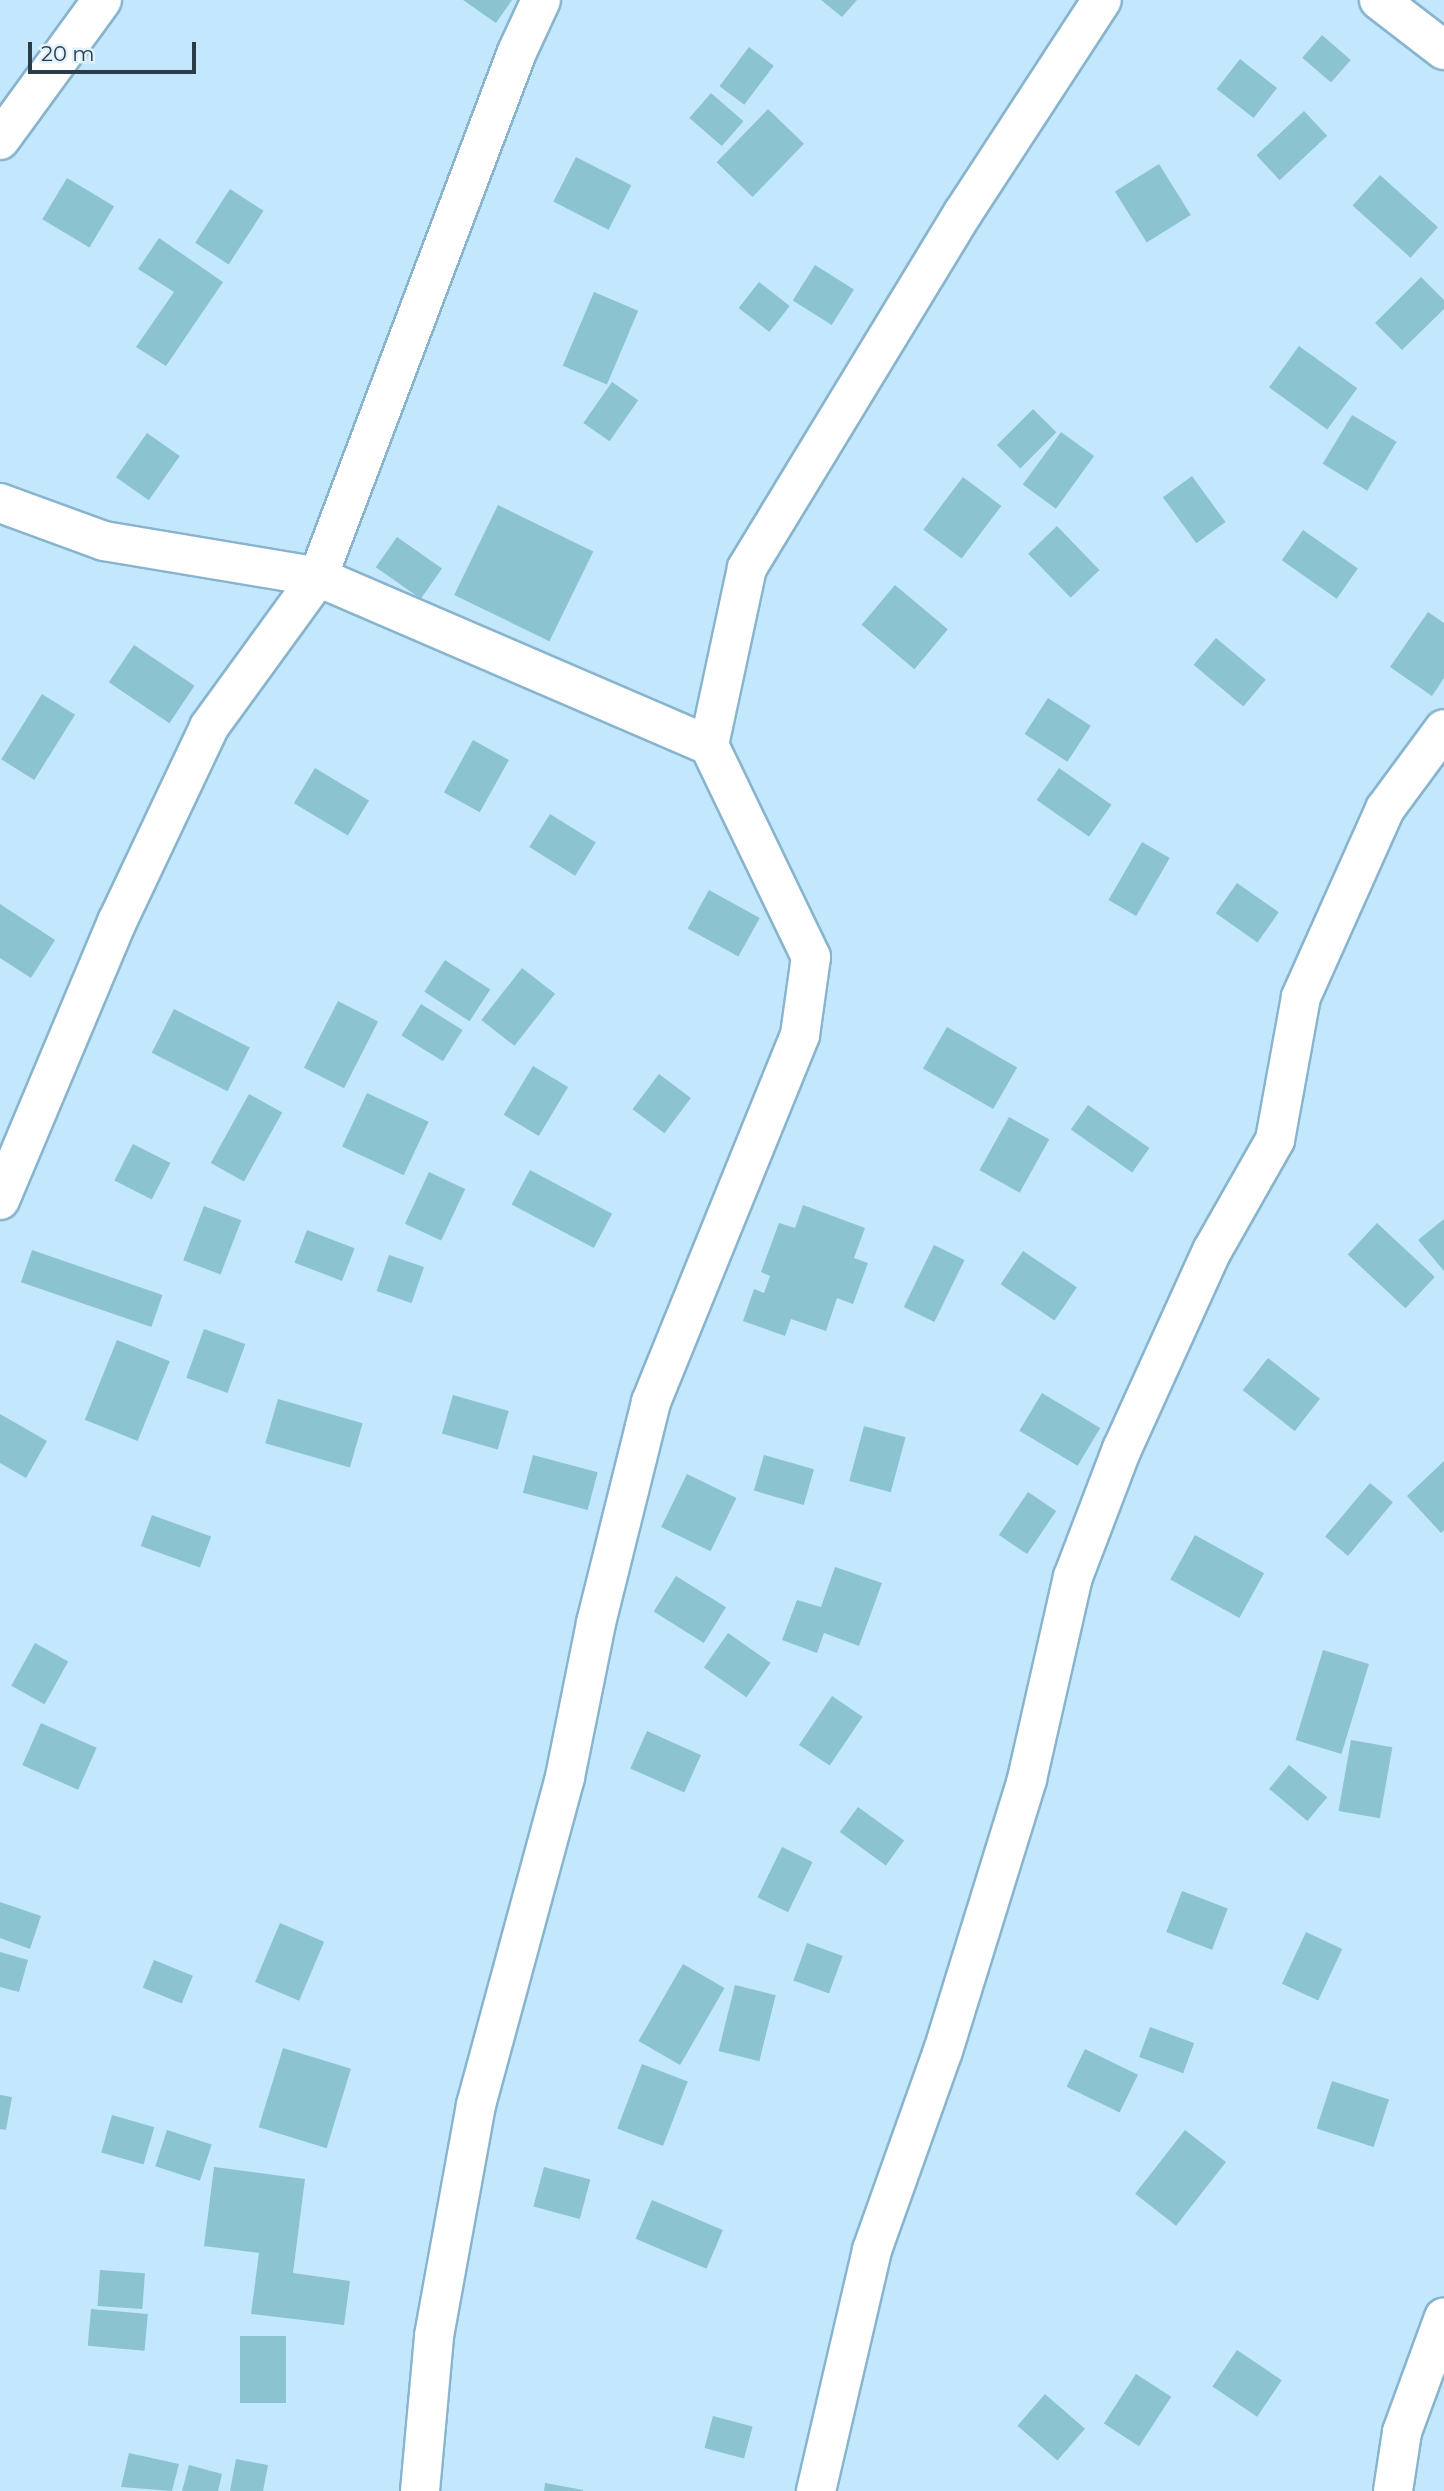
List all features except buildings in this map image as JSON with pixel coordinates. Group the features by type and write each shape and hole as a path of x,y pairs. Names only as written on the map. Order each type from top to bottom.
{"street":[{"path":"0,139 102,0"},
{"path":"0,1200 117,922 209,727 318,577 517,52 541,0"},
{"path":"419,2491 434,2336 476,2105 565,1777 596,1623 651,1402 800,1035 811,957 709,746 747,568 963,213 1102,0"},
{"path":"1379,0 1444,50"},
{"path":"0,503 104,541 318,577 709,746"},
{"path":"816,2491 872,2250 943,2051 1027,1780 1073,1577 1122,1449 1212,1251 1275,1140 1301,997 1385,809 1444,729"},
{"path":"1393,2491 1402,2432 1444,2317"}]}
